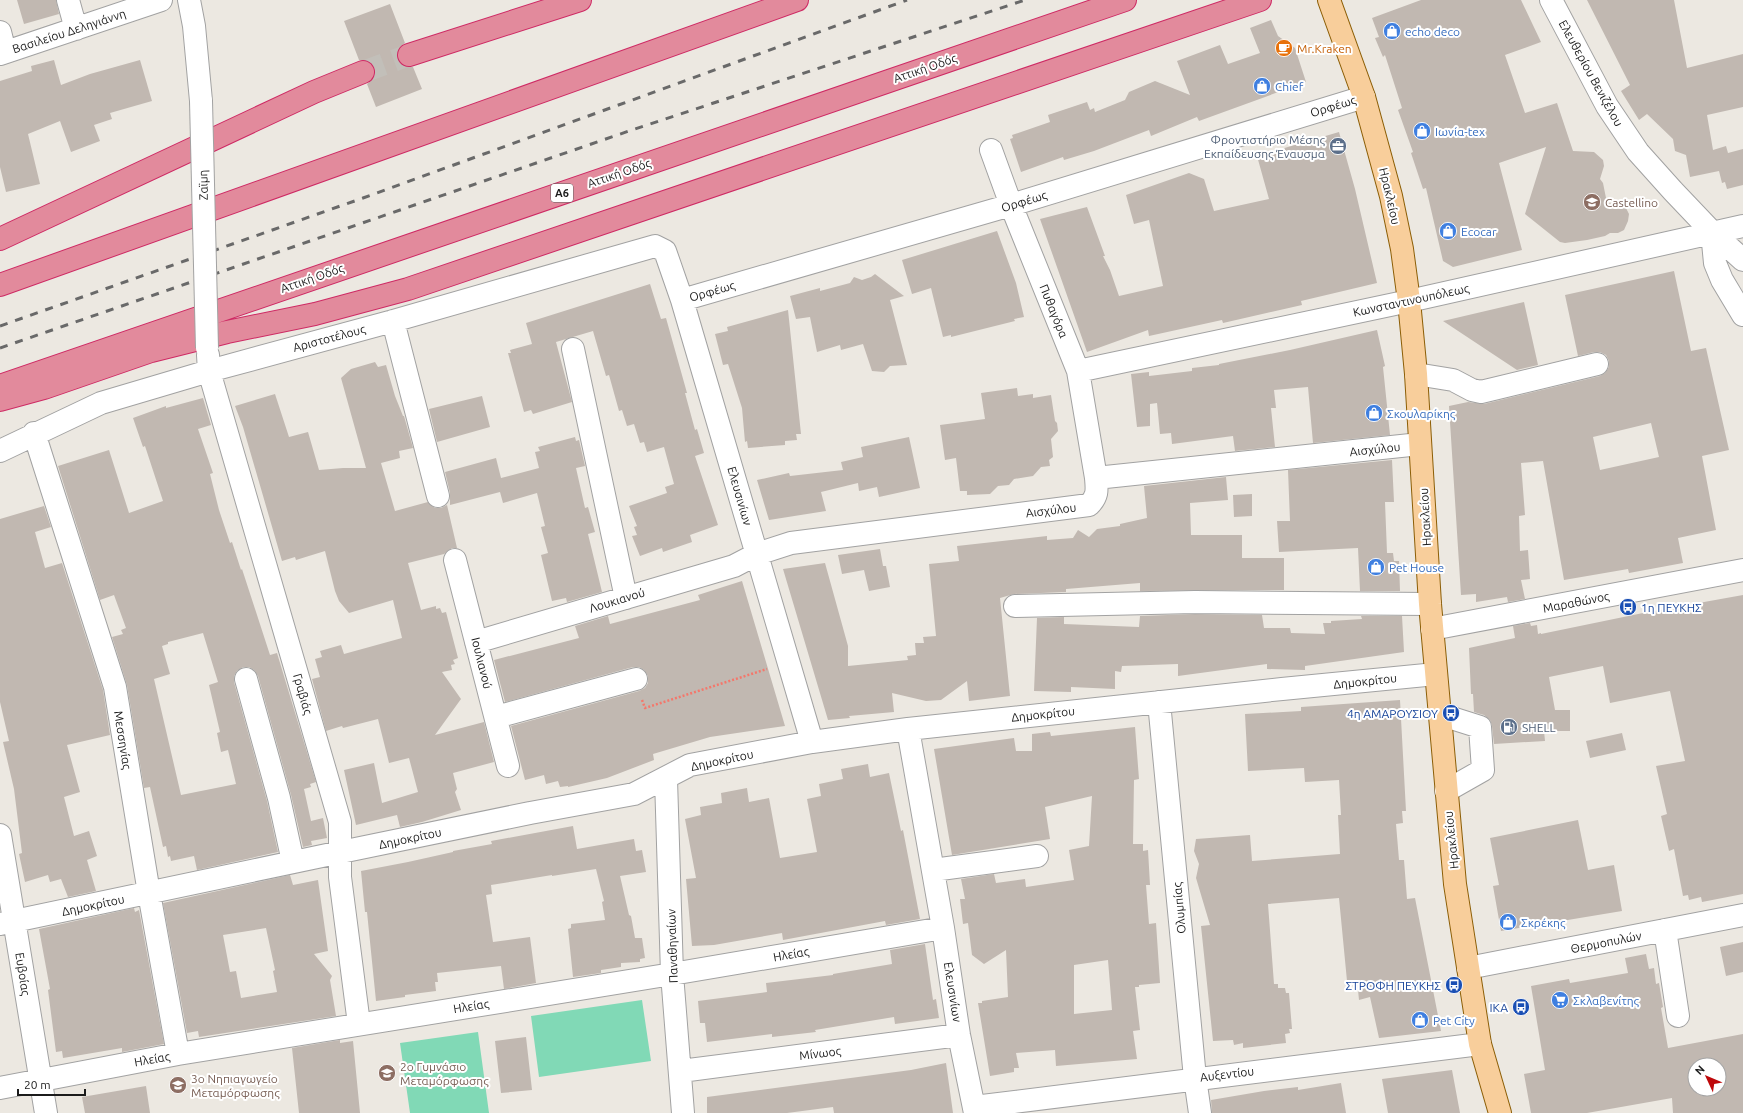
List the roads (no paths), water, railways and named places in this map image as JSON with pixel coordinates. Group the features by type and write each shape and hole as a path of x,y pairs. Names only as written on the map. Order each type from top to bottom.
{"highway":[{"path":"409,55 580,0"},
{"path":"0,285 797,0"},
{"name":"Αττική Οδός","path":"0,386 1125,0"},
{"path":"0,400 44,388 151,351 228,332 315,314 408,289 1260,0"},
{"path":"0,239 314,92 363,72"}],"main road":[{"name":"Ηρακλείου","path":"1328,0 1364,97 1391,196 1402,249 1416,374 1430,604 1455,884 1480,1044 1500,1113"}],"street":[{"path":"68,0 76,29"},
{"name":"Βασιλείου Δεληγιάννη","path":"2,46 76,29 161,0"},
{"name":"Ζαϊμη","path":"189,0 194,26 201,101 207,348 209,371"},
{"name":"Ελευθερίου Βενιζέλου","path":"1551,2 1607,106 1638,152 1673,192 1712,232 1743,260"},
{"name":"Ορφέως","path":"682,300 1011,205 1364,97"},
{"name":"Πυθαγόρα","path":"991,150 1011,205 1078,371 1096,478"},
{"name":"Κωνσταντινουπόλεως","path":"1078,371 1409,301 1743,226"},
{"path":"1712,232 1715,263 1722,280 1743,315"},
{"name":"Αριστοτέλους","path":"0,451 101,403 209,371 393,321 655,246 665,251"},
{"name":"Ελευσινίων","path":"665,251 682,300 812,742"},
{"path":"393,321 438,496"},
{"path":"573,350 626,598"},
{"path":"1416,374 1453,380 1472,390 1481,392 1598,364"},
{"name":"Γραβιάς","path":"209,371 340,822 340,877 358,1024"},
{"name":"Μεσσηνίας","path":"34,434 115,687 149,893 178,1054"},
{"name":"Αισχύλου","path":"757,554 791,543 1089,505 1096,498 1096,478 1420,444"},
{"name":"Λουκιανού","path":"476,642 734,566 757,554"},
{"name":"Ιουλιανού","path":"455,560 508,766"},
{"name":"Μαραθώνος","path":"1432,629 1743,570"},
{"path":"1014,606 1195,602 1430,604"},
{"name":"Δημοκρίτου","path":"7,923 530,813 634,794 666,779 690,765 812,742 908,729 1436,674"},
{"path":"246,679 279,798 293,862"},
{"path":"496,717 636,679"},
{"name":"Ολυμπίας","path":"1159,702 1195,1078 1200,1113"},
{"path":"1439,714 1480,727 1483,770 1446,791"},
{"name":"Ελευσινίων","path":"908,729 943,928 959,1035 974,1110"},
{"name":"Παναθηναίων","path":"666,779 672,974 681,1072 683,1113"},
{"name":"Ευβοίας","path":"0,835 7,923 46,1113"},
{"path":"933,870 1037,856"},
{"name":"Θερμοπυλών","path":"1468,968 1743,915"},
{"name":"Ηλείας","path":"0,1088 178,1054 672,974 943,928"},
{"path":"1665,930 1678,1016"},
{"name":"Μίνωος","path":"681,1072 959,1035"},
{"name":"Αυξεντίου","path":"974,1110 1195,1078 1480,1044"}],"tunnel":[{"path":"363,72 409,55"}],"railway":[{"path":"0,326 363,198 907,0"},
{"path":"0,348 629,131 1025,0"}],"place":[{"name":"echo deco","path":"1392,31"},
{"name":"Mr.Kraken","path":"1284,48"},
{"name":"Chief","path":"1262,86"},
{"name":"Ιωνία-tex","path":"1422,131"},
{"name":"Φροντιστήριο Μέσης Εκπαίδευσης Έναυσμα","path":"1338,146"},
{"name":"Castellino","path":"1592,202"},
{"name":"Ecocar","path":"1448,231"},
{"name":"Σκουλαρίκης","path":"1374,413"},
{"name":"Pet House","path":"1376,567"},
{"name":"1η ΠΕΥΚΗΣ","path":"1628,607"},
{"name":"4η ΑΜΑΡΟΥΣΙΟΥ","path":"1451,713"},
{"name":"SHELL","path":"1509,727"},
{"name":"Σκρέκης","path":"1508,922"},
{"name":"ΣΤΡΟΦΗ ΠΕΥΚΗΣ","path":"1454,985"},
{"name":"Σκλαβενίτης","path":"1560,1000"},
{"name":"ΙΚΑ","path":"1521,1007"},
{"name":"Pet City","path":"1420,1020"},
{"name":"2ο Γυμνάσιο Μεταμόρφωσης","path":"387,1073"},
{"name":"3ο Νηπιαγωγείο Μεταμόρφωσης","path":"178,1085"}]}
